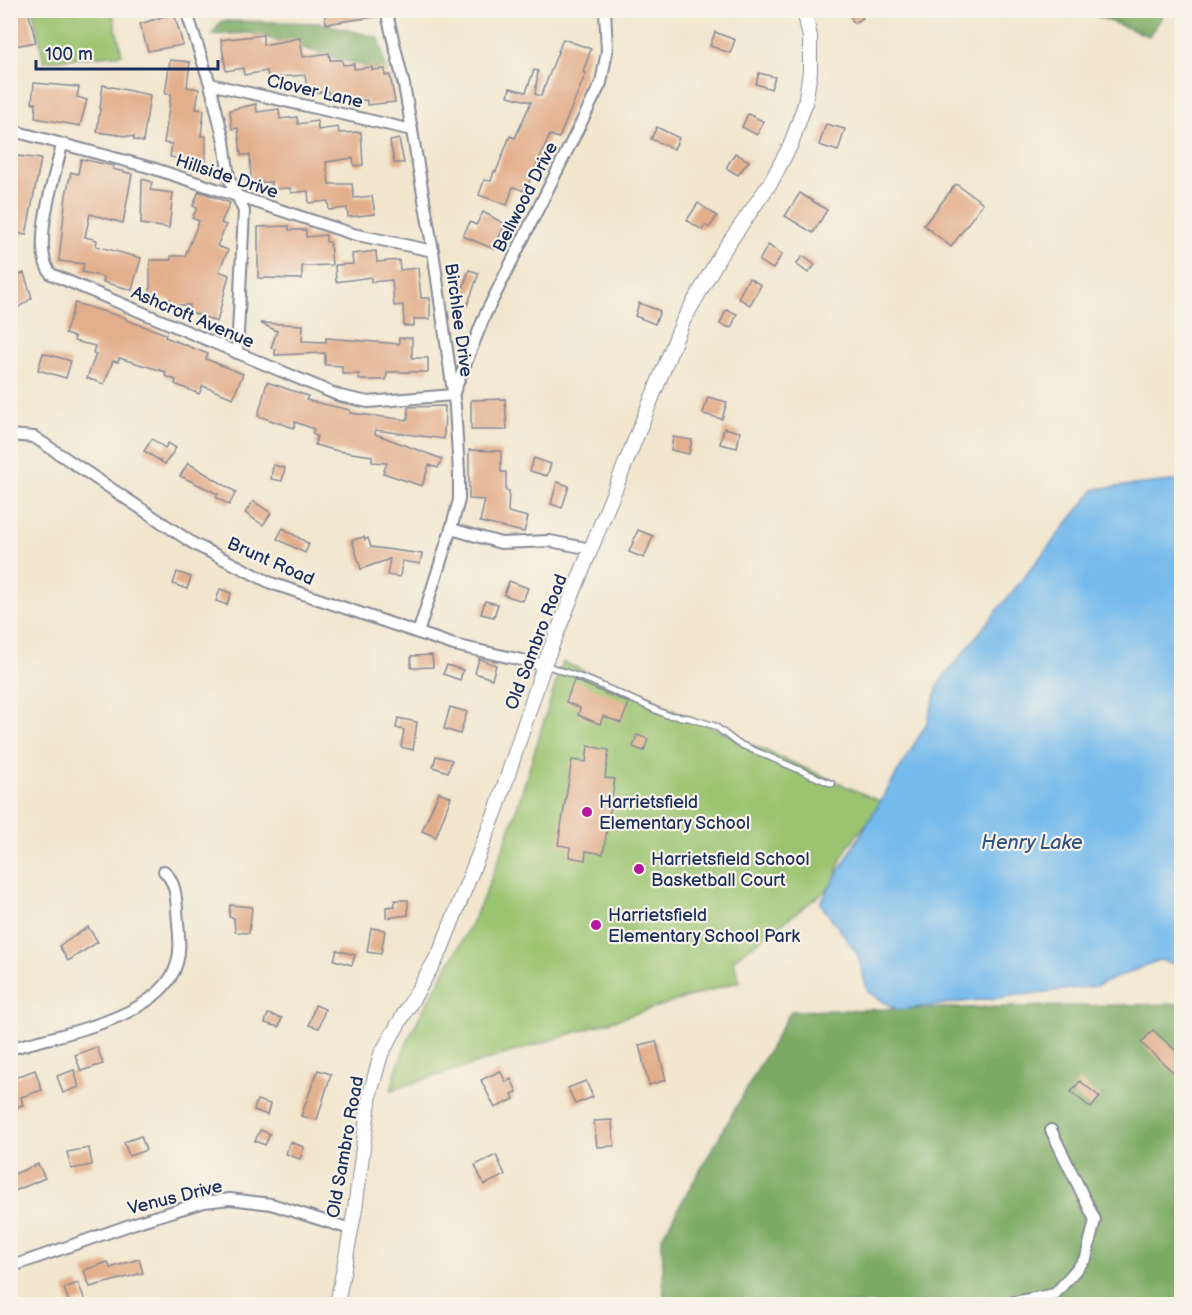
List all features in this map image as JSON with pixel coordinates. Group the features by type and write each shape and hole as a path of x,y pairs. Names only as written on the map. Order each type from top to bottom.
{"main road":[{"name":"Old Sambro Road","path":"337,1305 355,1209 370,1094 381,1054 440,952 497,808 544,665 683,321 721,254 771,182 791,144 805,104 810,71 810,37 804,10"}],"street":[{"path":"186,10 210,84 224,141 229,178 244,211 237,353"},
{"name":"Birchlee Drive","path":"386,10 412,130 433,251 453,395 459,486 459,500 451,530 418,633"},
{"name":"Bellwood Drive","path":"453,395 489,306 601,83 607,51 605,10"},
{"name":"Clover Lane","path":"210,84 412,130"},
{"name":"Hillside Drive","path":"10,130 152,168 353,234 433,251"},
{"name":"Ashcroft Avenue","path":"62,145 42,254 51,274 322,390 368,402 453,395"},
{"name":"Brunt Road","path":"10,435 34,437 194,544 271,583 472,651 544,665"},
{"path":"451,530 501,543 550,541 591,549"},
{"path":"10,1049 80,1029 139,1007 165,985 177,963 181,939 175,885 164,871"},
{"path":"1005,1305 1055,1294 1086,1258 1095,1220 1050,1130"},
{"name":"Venus Drive","path":"10,1266 141,1221 204,1203 230,1199 271,1204 350,1229"}],"lane":[{"path":"544,665 591,681 667,715 689,718 715,726 737,743 832,784"}],"green space":[{"path":"33,11 112,11 122,54 44,61"},
{"path":"1083,11 1166,11 1149,36"},
{"path":"221,21 322,23 379,38 387,73 251,33 212,35"},
{"name":"Harrietsfield Elementary School Park","path":"563,662 884,803 846,850 837,871 836,883 733,960 740,981 391,1090 407,1042 469,928 492,876 514,816"},
{"path":"1181,1004 1181,1304 664,1304 662,1237 791,1011"}],"water":[{"name":"Henry Lake","path":"1181,480 1181,965 1159,960 1096,986 897,1010 868,992 857,953 820,903 927,723 939,683 1095,489"}],"building":[{"path":"324,10 379,10 380,16 326,24"},
{"path":"846,10 858,10 863,18 854,23"},
{"path":"28,11 36,42 10,47 10,15"},
{"path":"174,13 183,45 148,51 140,24"},
{"path":"715,32 735,40 730,53 710,46"},
{"path":"263,35 263,45 300,38 303,57 329,53 330,60 342,60 343,65 354,64 354,69 372,67 372,70 385,69 385,76 390,75 395,102 367,105 367,100 348,101 348,94 329,96 328,91 308,94 305,75 268,78 267,71 244,75 243,68 226,71 221,40"},
{"path":"563,39 591,49 583,72 586,73 559,138 550,135 525,191 513,187 507,205 479,195 484,180 491,181 510,136 515,138 531,102 508,96 510,88 526,92 534,70 538,71 535,94 541,96"},
{"path":"170,60 190,62 187,87 199,89 196,109 204,110 201,136 206,136 206,163 170,157 172,144 164,143 171,94 165,94"},
{"path":"759,73 775,77 771,89 756,84"},
{"path":"34,83 79,87 77,97 87,100 80,126 35,118 36,103 32,103"},
{"path":"103,85 150,95 143,142 134,140 134,137 97,132"},
{"path":"256,104 257,112 279,109 280,119 297,117 298,124 317,121 318,130 338,127 339,133 361,132 363,165 354,166 353,158 326,162 329,184 352,184 354,198 372,196 375,214 348,217 347,208 329,210 328,201 309,203 308,191 291,193 290,188 271,189 271,182 251,183 250,155 241,155 238,128 232,129 230,110"},
{"path":"748,114 763,121 757,135 742,127"},
{"path":"826,124 845,129 838,151 819,145"},
{"path":"657,127 679,138 674,149 651,139"},
{"path":"399,139 404,163 394,163 390,141"},
{"path":"735,153 749,161 738,175 726,168"},
{"path":"10,155 41,159 26,235 10,232"},
{"path":"81,159 114,166 113,169 132,174 123,223 90,214 85,237 97,240 96,246 141,258 132,290 103,282 104,277 82,272 84,264 59,261 66,195 71,172 78,174"},
{"path":"142,179 152,182 150,190 173,193 169,228 141,224"},
{"path":"956,184 983,203 951,247 924,225"},
{"path":"199,191 230,203 221,223 226,225 217,246 228,250 219,271 229,275 217,322 188,311 190,305 170,305 170,299 150,299 150,260 171,260 171,256 185,256 199,221 192,218 197,208 193,206"},
{"path":"800,193 827,210 813,233 785,216"},
{"path":"698,203 717,216 709,228 705,225 702,230 687,220"},
{"path":"483,212 505,224 494,249 463,236 470,222 476,225"},
{"path":"289,226 289,230 306,230 306,237 326,235 326,242 330,242 332,265 302,266 302,279 258,278 258,227"},
{"path":"768,245 782,254 773,269 759,261"},
{"path":"376,251 377,262 399,260 400,270 418,268 421,298 430,298 430,319 414,319 414,326 404,326 403,305 394,306 392,280 371,282 371,277 336,282 335,265 353,264 352,254"},
{"path":"803,256 815,265 808,273 796,264"},
{"path":"469,270 479,273 467,306 458,303"},
{"path":"24,273 32,298 10,313 10,278"},
{"path":"749,278 761,285 750,305 738,298"},
{"path":"75,303 126,318 126,320 166,334 165,337 208,354 206,359 243,374 233,398 203,386 199,394 175,384 176,380 165,376 166,372 119,358 118,362 113,361 104,384 87,378 96,354 93,353 95,346 74,341 75,337 65,334"},
{"path":"639,303 660,311 655,324 635,316"},
{"path":"726,310 737,314 731,328 720,324"},
{"path":"260,323 303,325 302,341 326,342 326,338 399,344 399,338 412,338 412,358 428,358 428,372 387,372 386,380 359,380 359,374 342,374 342,366 325,365 325,353 275,355 275,349 271,348 277,331"},
{"path":"43,353 71,361 66,378 38,370"},
{"path":"267,382 308,396 306,400 350,410 350,413 408,420 408,407 445,406 444,439 375,430 375,434 442,459 438,468 429,465 422,486 383,473 387,463 372,462 372,456 315,445 317,436 312,434 314,429 295,422 294,428 258,416"},
{"path":"708,397 727,402 722,419 703,414"},
{"path":"505,399 507,430 471,430 471,400"},
{"path":"724,428 740,432 737,448 720,444"},
{"path":"673,437 692,440 689,454 671,450"},
{"path":"152,439 165,448 168,443 176,448 165,464 144,451"},
{"path":"469,450 501,451 501,472 506,472 506,491 509,491 508,512 528,517 524,532 480,522 485,500 469,499"},
{"path":"534,458 551,464 547,476 530,471"},
{"path":"188,463 236,492 229,505 216,497 218,494 180,476"},
{"path":"273,465 285,468 282,481 271,479"},
{"path":"557,482 569,486 562,508 551,504"},
{"path":"253,501 271,513 263,525 245,513"},
{"path":"283,528 309,544 305,553 277,539"},
{"path":"638,530 653,536 644,558 629,552"},
{"path":"364,537 365,540 368,538 371,547 422,554 420,564 402,561 400,577 387,575 390,559 361,569 352,540"},
{"path":"177,572 191,577 187,589 173,584"},
{"path":"509,581 528,588 523,601 504,595"},
{"path":"220,589 231,593 227,605 216,601"},
{"path":"485,601 498,604 494,617 481,614"},
{"path":"432,655 433,667 411,668 411,656"},
{"path":"479,659 496,665 492,679 475,673"},
{"path":"447,665 463,670 460,680 443,674"},
{"path":"574,680 629,703 621,723 603,716 600,724 578,715 580,708 566,702"},
{"path":"450,707 467,712 460,734 444,729"},
{"path":"398,718 417,722 413,750 401,747 404,730 396,728"},
{"path":"637,735 648,739 644,751 633,747"},
{"name":"Harrietsfield Elementary School","path":"588,746 609,750 605,778 615,779 603,854 586,851 585,860 569,857 570,847 558,845 572,760 586,762"},
{"path":"436,756 452,760 448,772 433,767"},
{"path":"439,792 451,797 436,837 422,831"},
{"path":"395,900 408,900 408,915 386,918 386,907 395,906"},
{"path":"230,905 252,907 249,933 235,932 234,918 229,917"},
{"path":"88,927 98,942 68,961 59,946"},
{"path":"371,928 385,930 381,954 367,952"},
{"path":"337,950 355,955 352,965 334,960"},
{"path":"315,1005 325,1009 319,1028 309,1025"},
{"path":"268,1014 282,1018 279,1027 265,1023"},
{"path":"1153,1030 1182,1056 1182,1080 1141,1043"},
{"path":"656,1041 666,1080 649,1085 639,1045"},
{"path":"97,1047 103,1064 81,1071 75,1055"},
{"path":"35,1070 42,1090 21,1097 23,1105 10,1109 10,1073 14,1078"},
{"path":"74,1070 79,1087 63,1093 57,1076"},
{"path":"318,1070 331,1074 317,1120 301,1116"},
{"path":"500,1071 506,1082 511,1079 517,1092 512,1094 514,1099 495,1108 481,1080"},
{"path":"586,1081 593,1097 575,1104 568,1088"},
{"path":"1080,1081 1100,1097 1091,1108 1071,1092"},
{"path":"257,1100 270,1104 267,1115 254,1110"},
{"path":"612,1120 614,1146 597,1147 594,1121"},
{"path":"260,1130 270,1134 265,1145 255,1141"},
{"path":"141,1136 146,1150 129,1156 124,1142"},
{"path":"290,1142 304,1147 300,1159 286,1154"},
{"path":"89,1148 92,1165 71,1169 67,1152"},
{"path":"496,1155 505,1175 484,1185 475,1165"},
{"path":"38,1164 45,1178 10,1193 12,1175"},
{"path":"139,1259 143,1273 90,1287 84,1270 108,1262 110,1268"},
{"path":"78,1283 85,1300 70,1305 64,1288"}],"place":[{"name":"Harrietsfield Elementary School","path":"587,812"},
{"name":"Harrietsfield School Basketball Court","path":"639,869"},
{"name":"Harrietsfield Elementary School Park","path":"596,925"}]}
